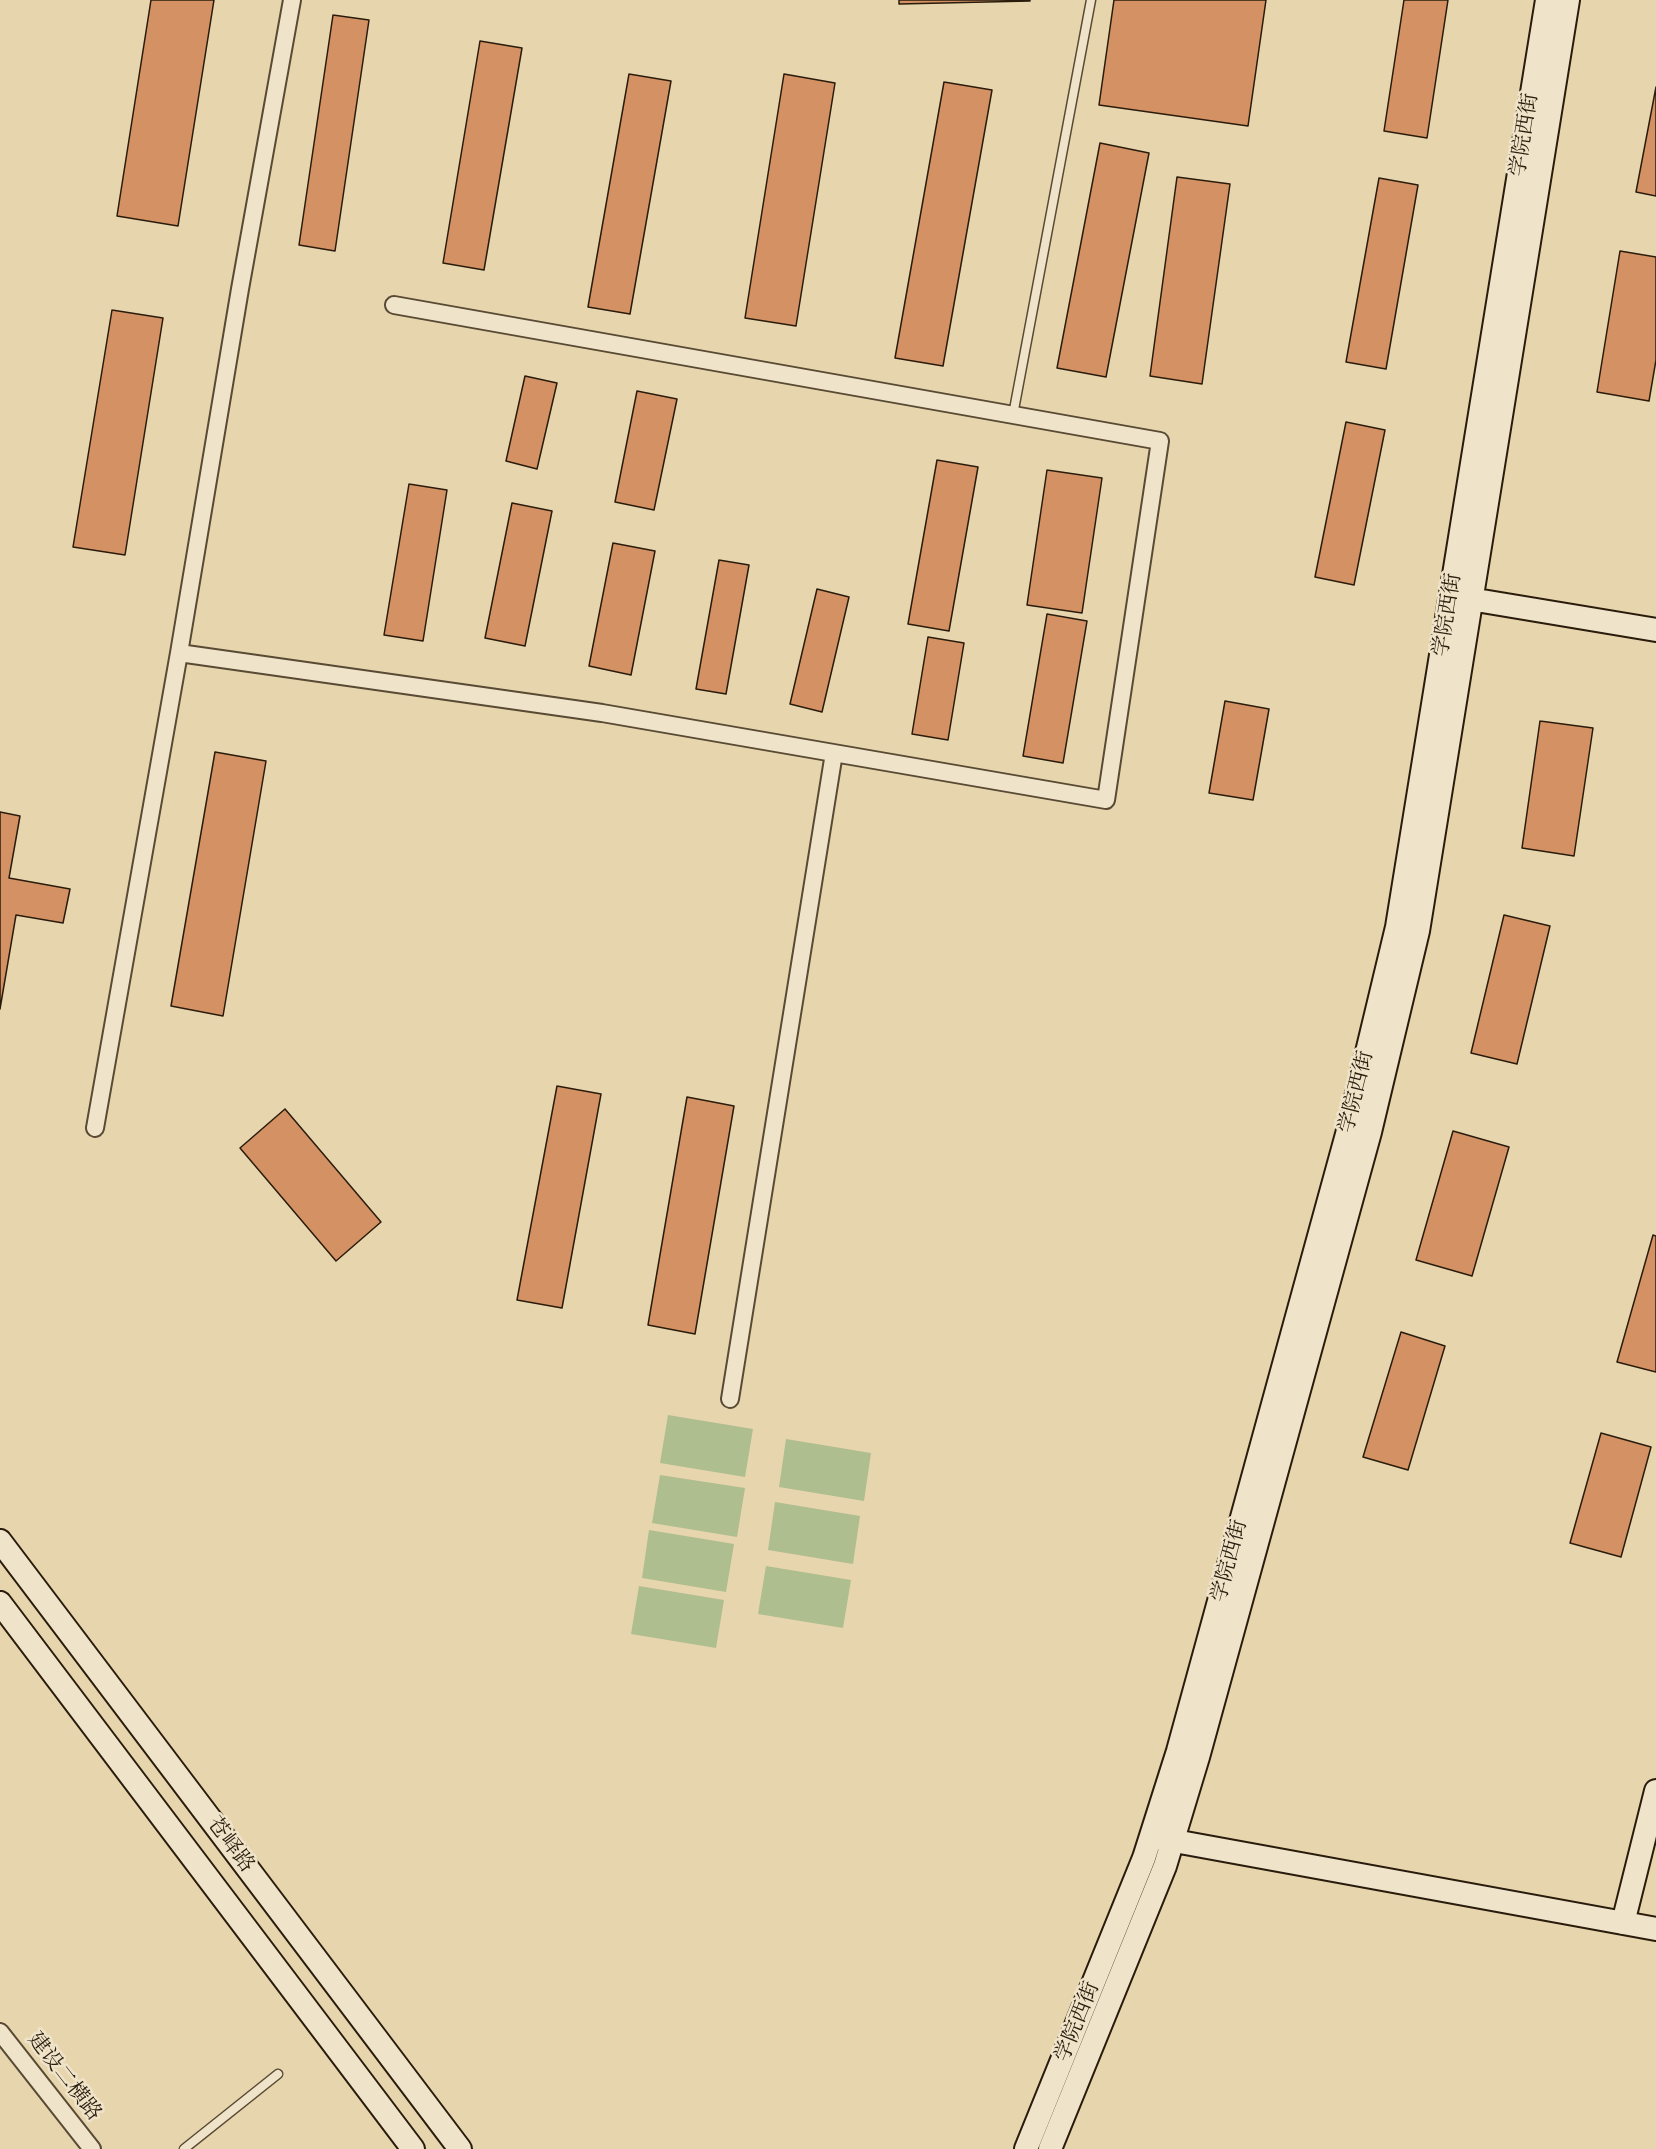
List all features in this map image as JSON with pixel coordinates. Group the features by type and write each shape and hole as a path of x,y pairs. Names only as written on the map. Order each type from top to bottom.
{"main road":[{"name":"学院西街","path":"1026,2149 1144,1858 1162,1839 1198,1757 1373,1121 1418,931 1462,597 1547,0"},
{"name":"学院西街","path":"1462,597 1568,0"},
{"path":"1462,597 1656,630"},
{"name":"苍峄路","path":"0,1541 460,2149"},
{"name":"苍峄路","path":"0,1603 413,2149"},
{"path":"1623,1923 1656,1791"},
{"name":"学院西街","path":"1050,2149 1165,1866 1162,1839"},
{"path":"1162,1839 1656,1929"}],"street":[{"path":"95,1128 292,0"},
{"path":"179,653 602,713 1106,800 1160,441 394,305"},
{"path":"730,1399 834,753"},
{"name":"建设二横路","path":"0,2032 92,2149"}],"lane":[{"path":"1013,415 1091,0"},
{"path":"184,2149 278,2074"}],"green space":[{"path":"668,1415 753,1429 745,1477 660,1463"},
{"path":"786,1439 871,1453 864,1501 779,1487"},
{"path":"660,1475 745,1488 737,1537 652,1523"},
{"path":"775,1502 860,1516 853,1564 768,1550"},
{"path":"649,1530 734,1544 726,1592 642,1578"},
{"path":"766,1566 851,1580 843,1628 758,1614"},
{"path":"639,1586 724,1600 716,1648 631,1634"}],"building":[{"path":"151,0 214,0 178,226 117,216"},
{"path":"899,0 1030,0 1030,1 899,4"},
{"path":"1114,0 1266,0 1248,126 1099,105"},
{"path":"1404,0 1448,0 1427,138 1384,131"},
{"path":"333,15 369,20 335,251 299,245"},
{"path":"480,41 522,48 484,270 443,263"},
{"path":"629,74 671,81 630,314 588,307"},
{"path":"784,74 835,83 796,326 745,318"},
{"path":"944,82 992,90 943,366 895,358"},
{"path":"1656,87 1656,196 1636,192"},
{"path":"1100,143 1149,153 1106,377 1057,368"},
{"path":"1177,177 1230,184 1202,384 1150,376"},
{"path":"1379,178 1418,185 1386,369 1346,362"},
{"path":"1620,251 1656,257 1656,360 1649,401 1597,392"},
{"path":"112,310 163,318 125,555 73,547"},
{"path":"525,376 557,383 537,469 506,461"},
{"path":"637,391 677,399 654,510 615,502"},
{"path":"1346,422 1385,430 1354,585 1315,577"},
{"path":"937,460 978,467 949,631 908,624"},
{"path":"1047,470 1102,478 1082,613 1027,605"},
{"path":"409,484 447,490 423,641 384,635"},
{"path":"512,503 552,511 525,646 485,638"},
{"path":"613,543 655,551 631,675 589,666"},
{"path":"719,560 749,565 726,694 696,689"},
{"path":"817,589 849,597 822,712 790,704"},
{"path":"1047,614 1087,621 1063,763 1023,756"},
{"path":"928,637 964,643 948,740 912,734"},
{"path":"1225,701 1269,709 1253,800 1209,793"},
{"path":"1540,721 1593,728 1574,856 1522,848"},
{"path":"215,752 266,761 223,1016 171,1006"},
{"path":"0,812 20,816 9,878 70,889 63,923 16,915 0,1009"},
{"path":"1504,915 1550,926 1517,1064 1471,1053"},
{"path":"557,1086 601,1094 562,1308 517,1300"},
{"path":"687,1097 734,1106 695,1334 648,1325"},
{"path":"285,1109 381,1222 336,1261 240,1148"},
{"path":"1453,1131 1509,1147 1472,1276 1416,1260"},
{"path":"1653,1235 1656,1236 1656,1372 1617,1362"},
{"path":"1401,1332 1445,1346 1408,1470 1363,1457"},
{"path":"1601,1433 1651,1447 1621,1557 1570,1543"}]}
